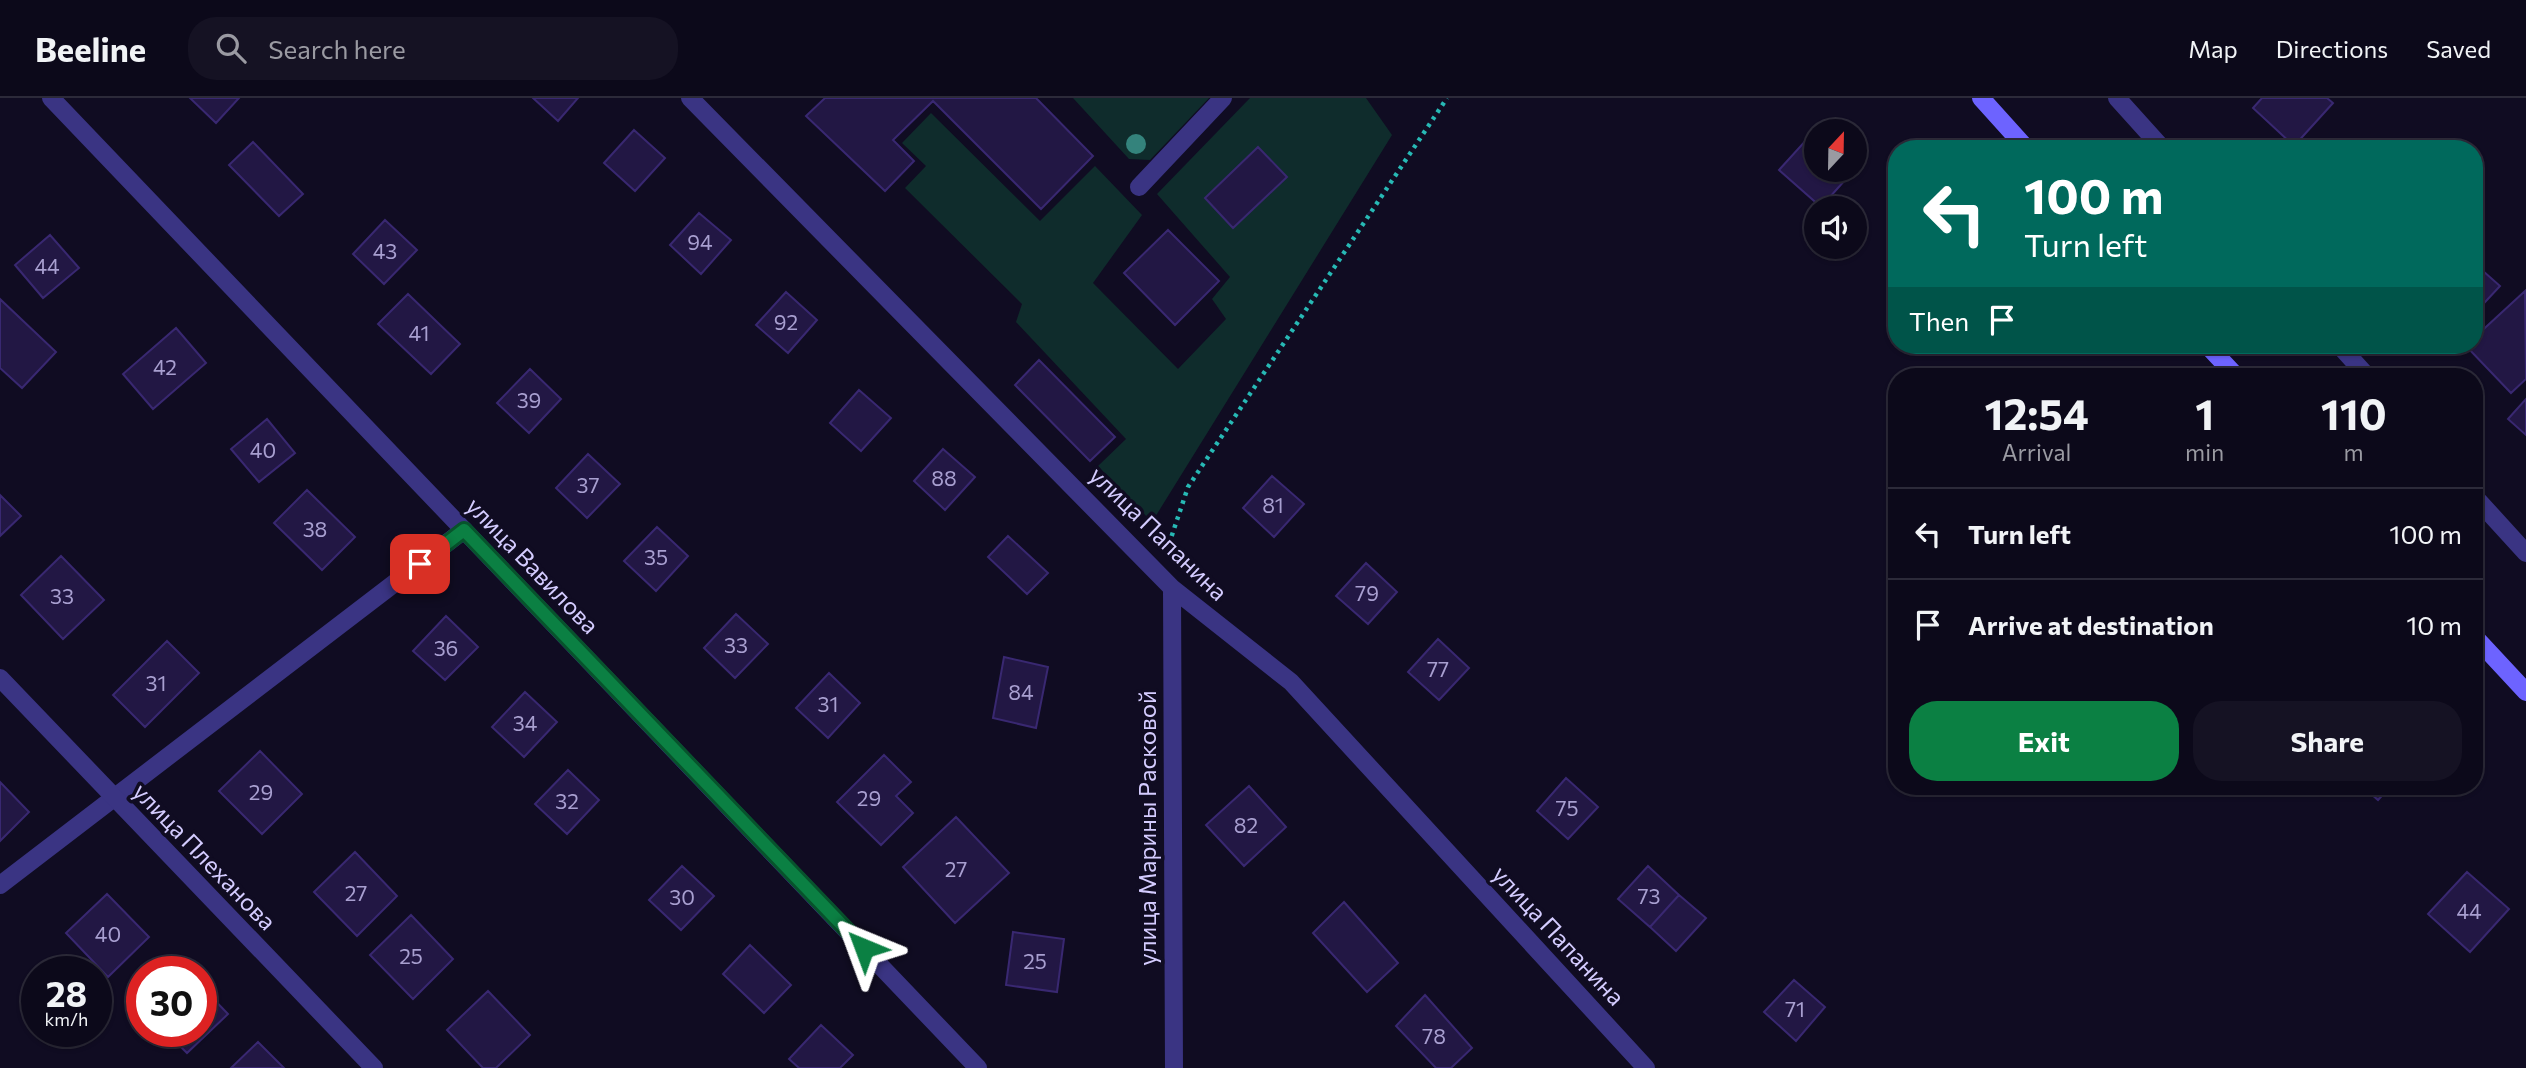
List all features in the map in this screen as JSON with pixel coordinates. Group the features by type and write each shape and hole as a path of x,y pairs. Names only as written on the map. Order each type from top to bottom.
{"street":[{"name":"улица Вавилова","path":"51,98 978,1068"},
{"path":"1139,187 1223,98"},
{"path":"1981,98 2019,140"},
{"path":"2117,98 2155,140"},
{"name":"улица Папанина","path":"697,101 1172,588 1291,682 1646,1068"},
{"path":"2215,354 2229,368"},
{"path":"2347,354 2360,368"},
{"path":"2483,506 2526,553"},
{"path":"0,885 464,530"},
{"name":"улица Марины Расковой","path":"1172,588 1174,1068"},
{"path":"2483,646 2526,692"},
{"name":"улица Плеханова","path":"0,678 373,1068"}],"path":[{"path":"1158,574 1188,487 1447,98"}],"green space":[{"path":"1073,98 1209,98 1150,160 1129,159"},
{"path":"1250,98 1366,98 1392,135 1152,522 1098,466 1126,439 1016,322 1022,304 905,188 926,166 902,143 931,113 1040,221 1095,166 1142,215 1093,283 1178,369 1226,319 1212,299 1230,277 1157,194"}],"building":[{"path":"190,98 239,98 216,123"},
{"path":"533,98 578,98 558,121"},
{"path":"825,98 1036,98 1093,156 1041,209 933,101 893,140 914,161 885,191 806,116"},
{"path":"2262,98 2327,98 2333,103 2299,140 2288,140 2253,108"},
{"path":"634,130 665,158 635,191 604,163"},
{"path":"253,142 303,194 279,216 229,165"},
{"path":"1804,142 1804,182 1843,182 1831,196 1809,196 1779,170"},
{"path":"1258,147 1287,177 1233,228 1205,198"},
{"path":"699,213 731,240 701,274 670,245"},
{"path":"385,220 417,250 384,284 353,254"},
{"path":"1168,230 1219,281 1175,325 1124,273"},
{"path":"50,235 79,268 43,298 15,265"},
{"path":"2483,271 2500,286 2483,304"},
{"path":"2525,291 2526,379 2511,393 2474,354 2483,354 2483,330"},
{"path":"786,292 817,320 788,353 756,325"},
{"path":"408,294 460,344 431,374 378,324"},
{"path":"0,299 56,352 22,388 0,368"},
{"path":"176,328 206,363 153,409 123,374"},
{"path":"1039,360 1115,437 1090,461 1015,385"},
{"path":"530,369 561,399 529,433 497,403"},
{"path":"859,390 891,418 861,451 830,423"},
{"path":"2526,399 2526,435 2508,419"},
{"path":"267,419 295,453 259,482 231,449"},
{"path":"943,449 975,477 945,510 914,481"},
{"path":"588,454 620,484 587,518 556,488"},
{"path":"1272,476 1304,504 1274,537 1243,508"},
{"path":"307,490 355,537 322,570 274,523"},
{"path":"0,495 21,516 0,536"},
{"path":"657,527 688,556 656,591 624,561"},
{"path":"1008,536 1048,573 1027,594 988,557"},
{"path":"61,556 104,600 63,639 21,595"},
{"path":"1366,563 1397,592 1368,624 1336,596"},
{"path":"736,614 768,644 735,678 704,648"},
{"path":"446,616 478,647 445,680 413,651"},
{"path":"1438,639 1469,668 1439,700 1408,672"},
{"path":"167,641 199,673 145,727 113,695"},
{"path":"1004,657 1048,667 1036,728 993,718"},
{"path":"829,673 860,703 828,738 796,708"},
{"path":"525,692 557,722 524,757 492,727"},
{"path":"260,751 302,794 262,834 219,791"},
{"path":"884,755 911,782 896,796 913,813 881,845 837,802"},
{"path":"568,770 599,800 567,834 535,804"},
{"path":"1566,778 1598,807 1568,839 1537,811"},
{"path":"0,782 29,812 0,841"},
{"path":"1249,786 1286,827 1244,866 1206,825"},
{"path":"956,817 1009,873 955,923 903,867"},
{"path":"355,852 397,896 357,936 314,892"},
{"path":"682,866 714,896 681,930 649,900"},
{"path":"1648,866 1679,895 1650,927 1618,899"},
{"path":"2467,872 2509,909 2470,952 2428,914"},
{"path":"107,894 149,937 130,956 126,956 126,959 112,973 112,956 88,956 66,933"},
{"path":"1679,895 1706,918 1676,951 1650,927"},
{"path":"1344,902 1398,963 1367,992 1313,933"},
{"path":"411,915 453,959 413,999 370,955"},
{"path":"1013,932 1064,939 1057,992 1006,985"},
{"path":"750,945 791,985 764,1013 723,974"},
{"path":"1794,980 1825,1007 1796,1041 1764,1012"},
{"path":"488,991 530,1035 496,1068 483,1068 447,1030"},
{"path":"1425,995 1472,1048 1451,1068 1436,1068 1396,1026"},
{"path":"217,1003 228,1014 217,1024"},
{"path":"821,1025 853,1055 840,1068 799,1068 789,1059"},
{"path":"258,1042 284,1068 231,1068"},
{"path":"181,1047 193,1047 187,1053"}],"route":[{"path":"420,564 464,530 864,948"}]}
